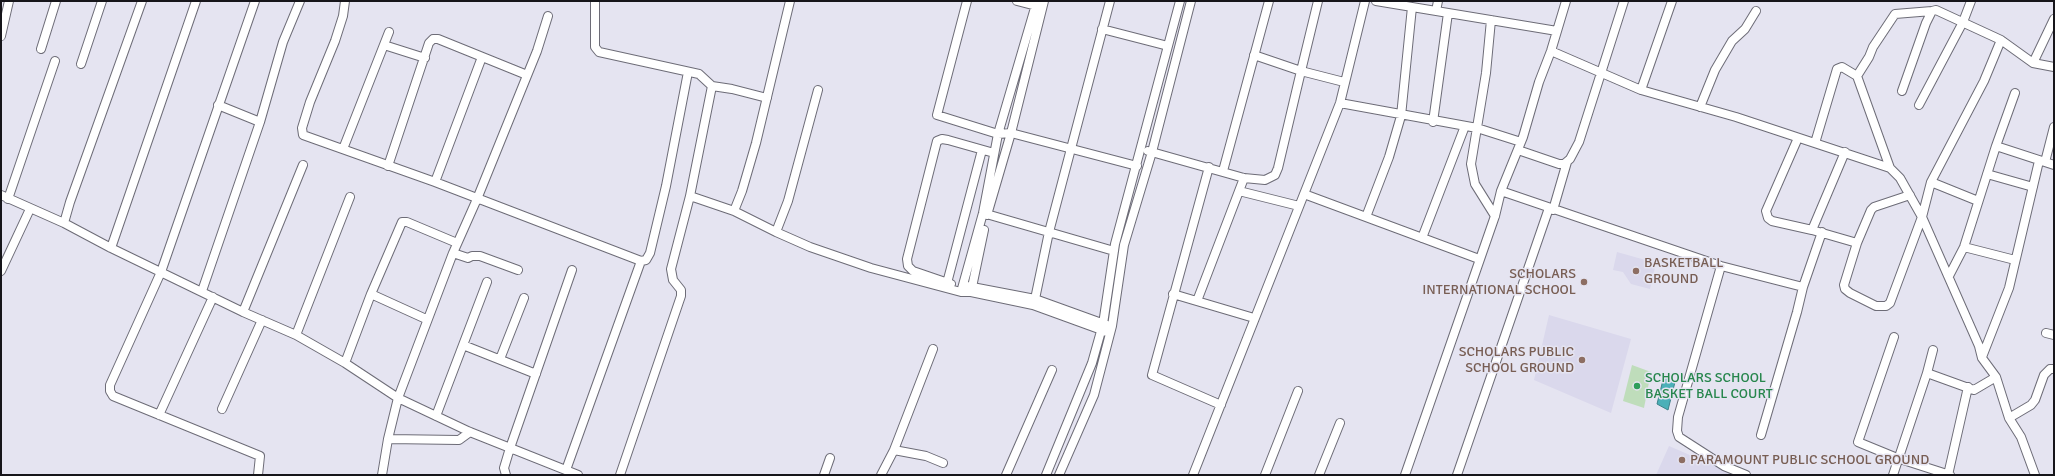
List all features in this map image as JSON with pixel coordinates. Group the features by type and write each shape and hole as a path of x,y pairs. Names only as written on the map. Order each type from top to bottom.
{"street":[{"path":"1,36 9,1"},
{"path":"41,49 56,1"},
{"path":"81,64 102,1"},
{"path":"64,223 70,202 142,1"},
{"path":"111,248 196,1"},
{"path":"255,1 161,272 110,385 110,391 113,396 260,456 258,475"},
{"path":"202,292 260,122 283,42 300,1"},
{"path":"345,1 339,28 318,78 302,128 303,135 435,182 641,261 646,260 650,253 666,186 688,72"},
{"path":"595,1 595,47 599,52 699,74 712,86 732,88 767,98"},
{"path":"734,211 742,191 767,98 790,1"},
{"path":"967,1 937,115 998,134 1011,133 1137,166"},
{"path":"1017,1 1040,4"},
{"path":"1035,299 1050,232 1110,1"},
{"path":"1046,475 1106,329 1114,251 1180,1"},
{"path":"1059,475 1094,395 1124,245 1152,152 1191,1"},
{"path":"1223,171 1269,1"},
{"path":"1140,149 1244,178 1257,180 1270,179 1278,168 1318,1"},
{"path":"1194,475 1254,318 1340,103 1365,1"},
{"path":"1376,1 1556,31"},
{"path":"1436,11 1438,1"},
{"path":"1406,475 1495,216 1501,191 1520,146 1539,82 1551,51 1566,1"},
{"path":"1457,475 1551,209 1566,162 1579,142 1600,72 1624,1"},
{"path":"1641,90 1672,1"},
{"path":"1919,105 1963,22 1971,1"},
{"path":"985,214 998,134 1040,4"},
{"path":"966,289 985,214 1011,133 1040,4"},
{"path":"1366,217 1389,157 1401,116 1412,7"},
{"path":"1857,76 1869,57 1873,47 1895,14 1936,10 2001,40 2033,63 2054,67"},
{"path":"1700,107 1714,70 1732,41 1745,29 1756,11"},
{"path":"1902,91 1926,23 1932,11"},
{"path":"1433,122 1448,13"},
{"path":"382,475 388,439 398,398 426,319 477,199 527,75 548,16"},
{"path":"1492,20 1486,73 1471,160 1475,184 1495,216"},
{"path":"2033,63 2054,20"},
{"path":"1102,30 1168,46"},
{"path":"343,148 390,32"},
{"path":"388,166 429,43 433,39 438,39 527,75"},
{"path":"1910,195 1874,207 1858,243 1844,285 1845,289 1876,306 1886,306 1892,298 1922,217 1931,182 1984,80 2001,40"},
{"path":"384,45 425,58"},
{"path":"1551,51 1641,90 1845,152 1890,168"},
{"path":"1254,55 1301,71 1344,82"},
{"path":"435,182 482,57"},
{"path":"55,61 5,197 64,223 111,248 202,292 296,335 345,363 398,398 470,432 578,475"},
{"path":"1815,143 1837,69 1842,67 1857,76 1890,168 1900,178 1922,217 1979,346 1982,358 1996,377 2009,418 2021,437 2035,475"},
{"path":"620,475 681,296 681,290 673,280 671,269 690,196 712,86"},
{"path":"776,232 788,201 818,90"},
{"path":"1949,276 1964,247 1996,146 2015,93"},
{"path":"1340,103 1433,122 1477,128 1559,164 1566,162"},
{"path":"218,105 260,122"},
{"path":"1422,238 1465,126"},
{"path":"1982,358 2009,288 2033,187 2054,127"},
{"path":"1798,138 1766,211 1768,218 1772,221 1822,232 1858,243"},
{"path":"994,153 948,140 942,139 937,141 907,259 908,266 913,271 966,289 1035,299 1106,329"},
{"path":"1996,146 2054,165"},
{"path":"947,283 982,150"},
{"path":"1812,230 1845,152"},
{"path":"244,312 303,165"},
{"path":"1209,167 1152,374 1221,405"},
{"path":"1987,174 2033,187"},
{"path":"1197,301 1244,178"},
{"path":"1931,182 1978,201"},
{"path":"1239,191 1299,206"},
{"path":"1501,191 1721,266 1803,287"},
{"path":"1304,194 1479,259"},
{"path":"296,335 350,196"},
{"path":"690,196 734,211 810,247 871,268 1032,305 1106,329"},
{"path":"1,271 30,209"},
{"path":"985,214 1114,251"},
{"path":"345,363 371,294 402,222 407,222 457,243"},
{"path":"1761,435 1803,287 1822,232"},
{"path":"1964,247 2016,260"},
{"path":"453,253 468,258 472,256 480,256 518,270"},
{"path":"566,470 641,261"},
{"path":"1721,266 1678,417 1677,431 1679,437 1724,466 1746,475"},
{"path":"506,475 504,468 510,448 572,270"},
{"path":"436,416 487,282"},
{"path":"371,294 426,319"},
{"path":"1174,294 1254,318"},
{"path":"159,415 213,297"},
{"path":"500,359 524,298"},
{"path":"222,409 262,320"},
{"path":"1894,337 1858,442 1897,458 1948,475 1968,388"},
{"path":"463,345 536,374"},
{"path":"881,475 894,450 933,349"},
{"path":"1892,475 1928,373 1933,350"},
{"path":"2009,418 2031,405 2044,375 2050,369 2054,369"},
{"path":"1006,475 1052,370"},
{"path":"1928,373 1974,390 1996,377"},
{"path":"1265,475 1298,391"},
{"path":"1319,475 1340,423"},
{"path":"388,439 459,440 470,432"},
{"path":"894,450 926,456 943,463"},
{"path":"824,475 830,458"},
{"path":"554,475 557,466"}],"shaded area":[{"name":"BASKETBALL GROUND","path":"1617,252 1656,263 1650,289 1631,284 1623,272 1613,270"},
{"name":"SCHOLARS PUBLIC SCHOOL GROUND","path":"1549,315 1631,339 1611,413 1534,380"},
{"name":"PARAMOUNT PUBLIC SCHOOL GROUND","path":"1669,446 1736,475 1656,475"}],"green space":[{"name":"SCHOLARS SCHOOL BASKET BALL COURT","path":"1632,365 1651,372 1644,408 1623,401"}],"water":[{"path":"1664,376 1675,382 1668,410 1657,404"}],"place":[{"name":"BASKETBALL GROUND","path":"1636,271"},
{"name":"SCHOLARS INTERNATIONAL SCHOOL","path":"1584,282"},
{"name":"SCHOLARS PUBLIC SCHOOL GROUND","path":"1582,360"},
{"name":"SCHOLARS SCHOOL BASKET BALL COURT","path":"1637,386"},
{"name":"PARAMOUNT PUBLIC SCHOOL GROUND","path":"1682,460"}]}
